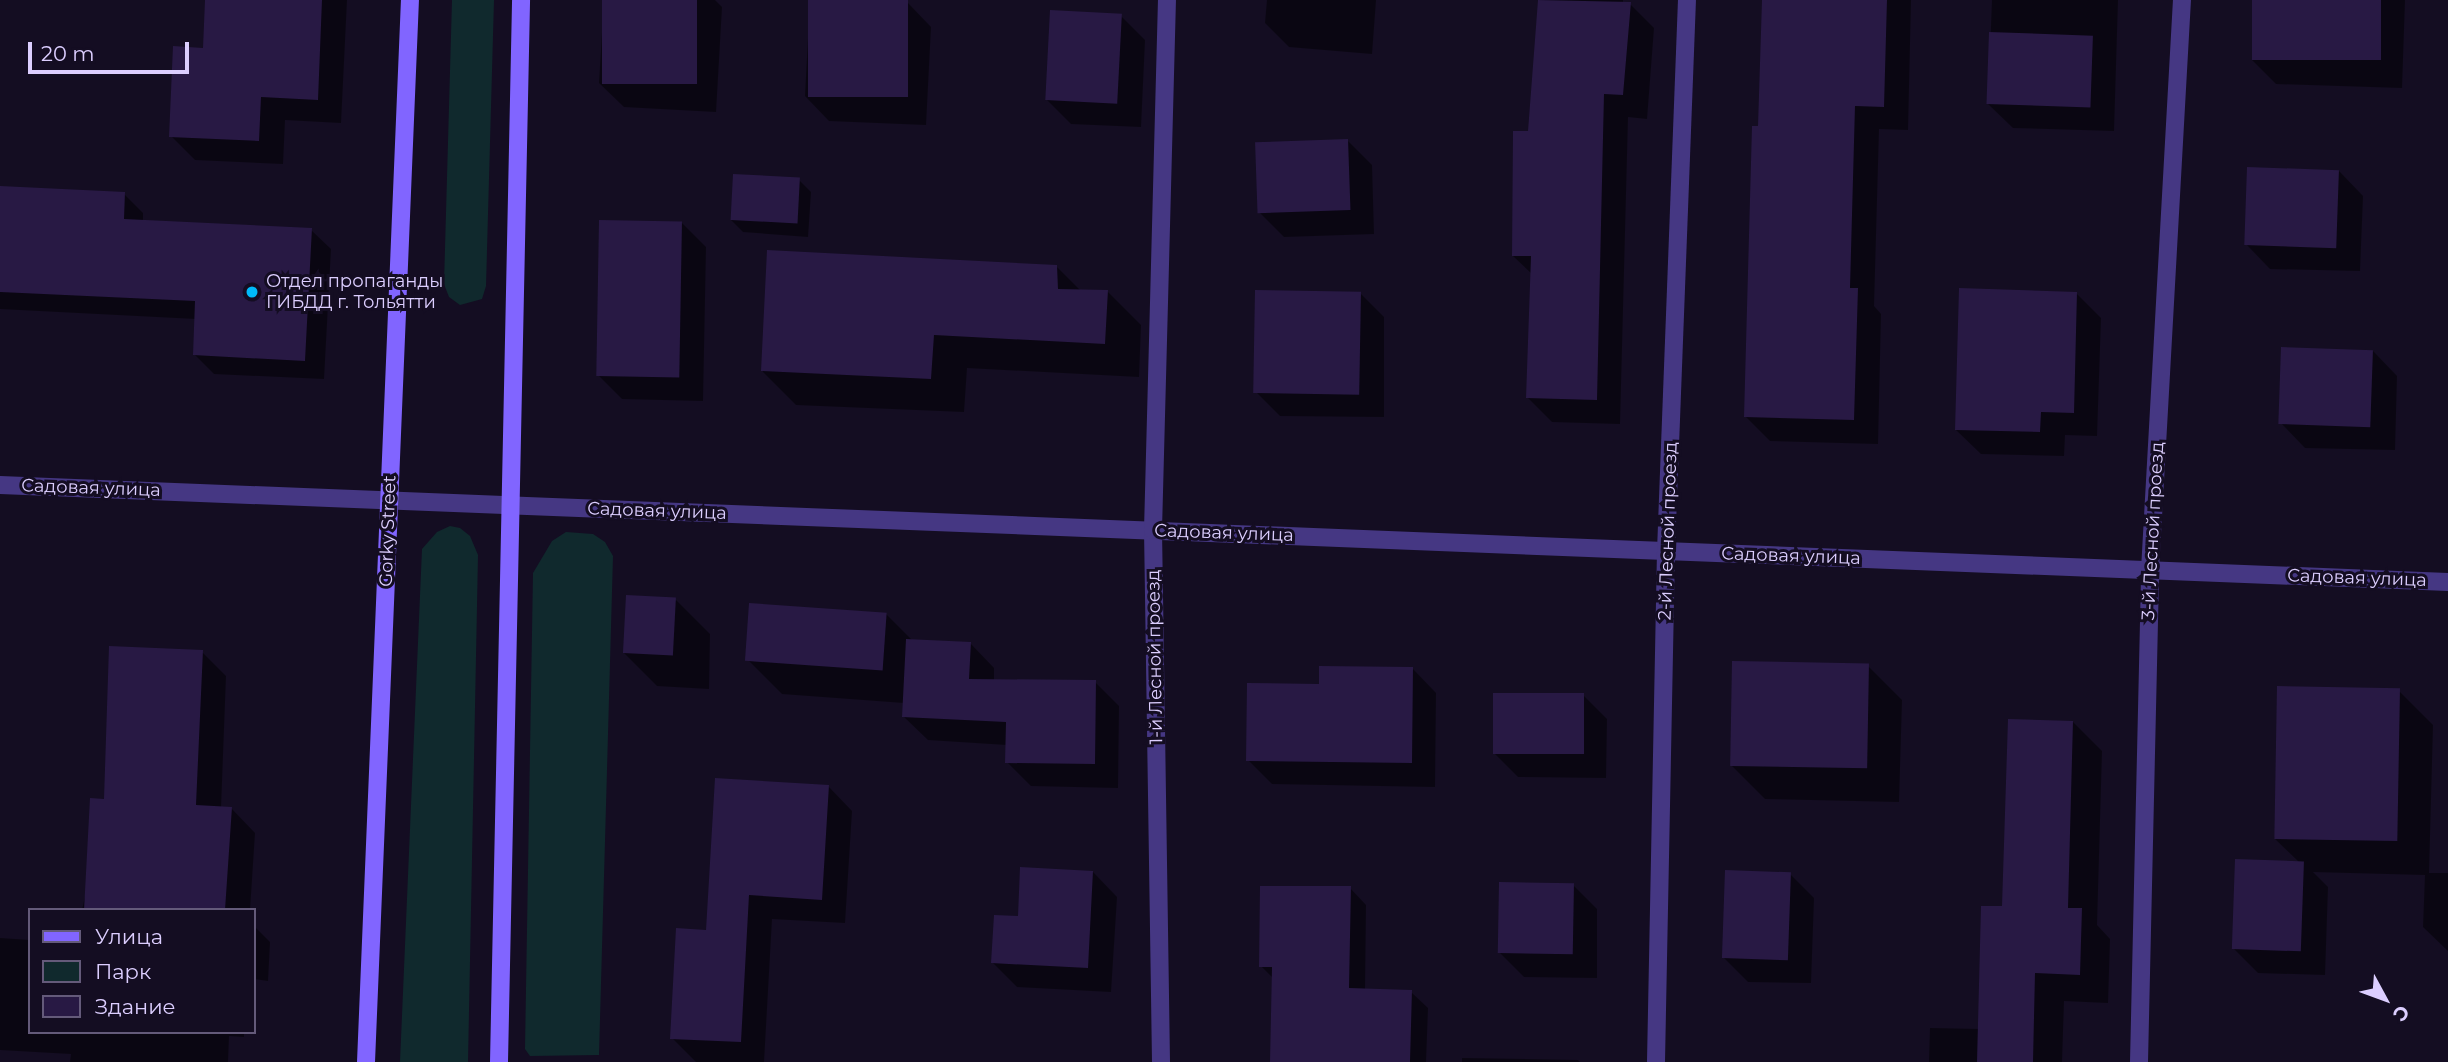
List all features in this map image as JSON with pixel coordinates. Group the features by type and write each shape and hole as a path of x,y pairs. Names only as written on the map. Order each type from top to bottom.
{"main road":[{"name":"Gorky Street","path":"366,1062 410,0"},
{"path":"499,1062 521,0"}],"street":[{"name":"1-й Лесной проезд","path":"1161,1062 1153,530 1167,0"},
{"name":"2-й Лесной проезд","path":"1656,1062 1666,551 1687,0"},
{"name":"3-й Лесной проезд","path":"2139,1062 2150,570 2182,0"},
{"name":"Садовая улица","path":"0,485 2448,582"}],"green space":[{"path":"452,0 494,0 486,286 482,299 460,305 449,297 444,284"},
{"path":"450,526 460,528 470,536 478,555 468,1062 400,1062 422,549 437,532"},
{"path":"566,532 593,534 605,542 613,556 599,1055 530,1056 525,1049 533,573 552,541"}],"building":[{"path":"205,0 322,0 318,100 261,97 259,141 169,137 173,46 203,48"},
{"path":"602,0 697,0 697,84 602,84"},
{"path":"808,0 908,0 908,97 808,97"},
{"path":"1538,0 1631,2 1623,95 1604,94 1597,400 1526,398 1531,256 1512,256 1513,131 1528,131"},
{"path":"1762,0 1887,0 1884,107 1855,106 1850,288 1858,288 1854,420 1744,417 1752,126 1758,126"},
{"path":"2252,0 2381,0 2381,60 2252,60"},
{"path":"1050,10 1122,14 1117,104 1045,100"},
{"path":"1989,32 2093,36 2090,108 1986,104"},
{"path":"1348,139 1350,210 1258,213 1255,142"},
{"path":"2247,167 2339,170 2336,248 2244,245"},
{"path":"733,174 800,178 798,223 731,220"},
{"path":"0,186 125,192 124,219 312,228 305,361 193,355 195,301 0,292"},
{"path":"599,220 682,221 679,377 596,376"},
{"path":"767,250 1057,265 1058,289 1108,290 1105,344 934,335 931,379 761,371"},
{"path":"1959,288 2077,292 2074,413 2041,412 2040,432 1955,430"},
{"path":"1255,290 1361,292 1359,395 1253,393"},
{"path":"2281,347 2373,350 2370,427 2278,424"},
{"path":"626,595 676,598 673,656 623,653"},
{"path":"749,603 887,613 883,670 745,661"},
{"path":"906,639 971,642 969,679 1096,680 1095,764 1005,763 1006,722 902,717"},
{"path":"109,646 203,650 196,805 232,807 225,908 84,908 90,798 104,799"},
{"path":"1732,661 1869,663 1867,768 1730,766"},
{"path":"1319,666 1413,667 1412,763 1246,761 1247,683 1319,684"},
{"path":"2277,686 2400,688 2397,841 2274,839"},
{"path":"1493,693 1584,693 1584,754 1493,754"},
{"path":"2008,719 2073,721 2068,908 2082,908 2080,975 2035,973 2033,1062 1977,1062 1981,906 2002,906"},
{"path":"715,778 829,785 822,900 749,895 741,1042 670,1039 676,928 706,930"},
{"path":"2235,859 2304,861 2301,951 2232,949"},
{"path":"1020,867 1093,871 1088,968 991,963 994,915 1018,916"},
{"path":"1725,870 1791,872 1788,960 1722,958"},
{"path":"1499,882 1574,883 1573,954 1498,953"},
{"path":"1260,886 1351,886 1349,988 1412,990 1410,1062 1270,1062 1272,967 1259,967"}],"place":[{"name":"Отдел пропаганды ГИБДД г. Тольятти","path":"252,292"}]}
